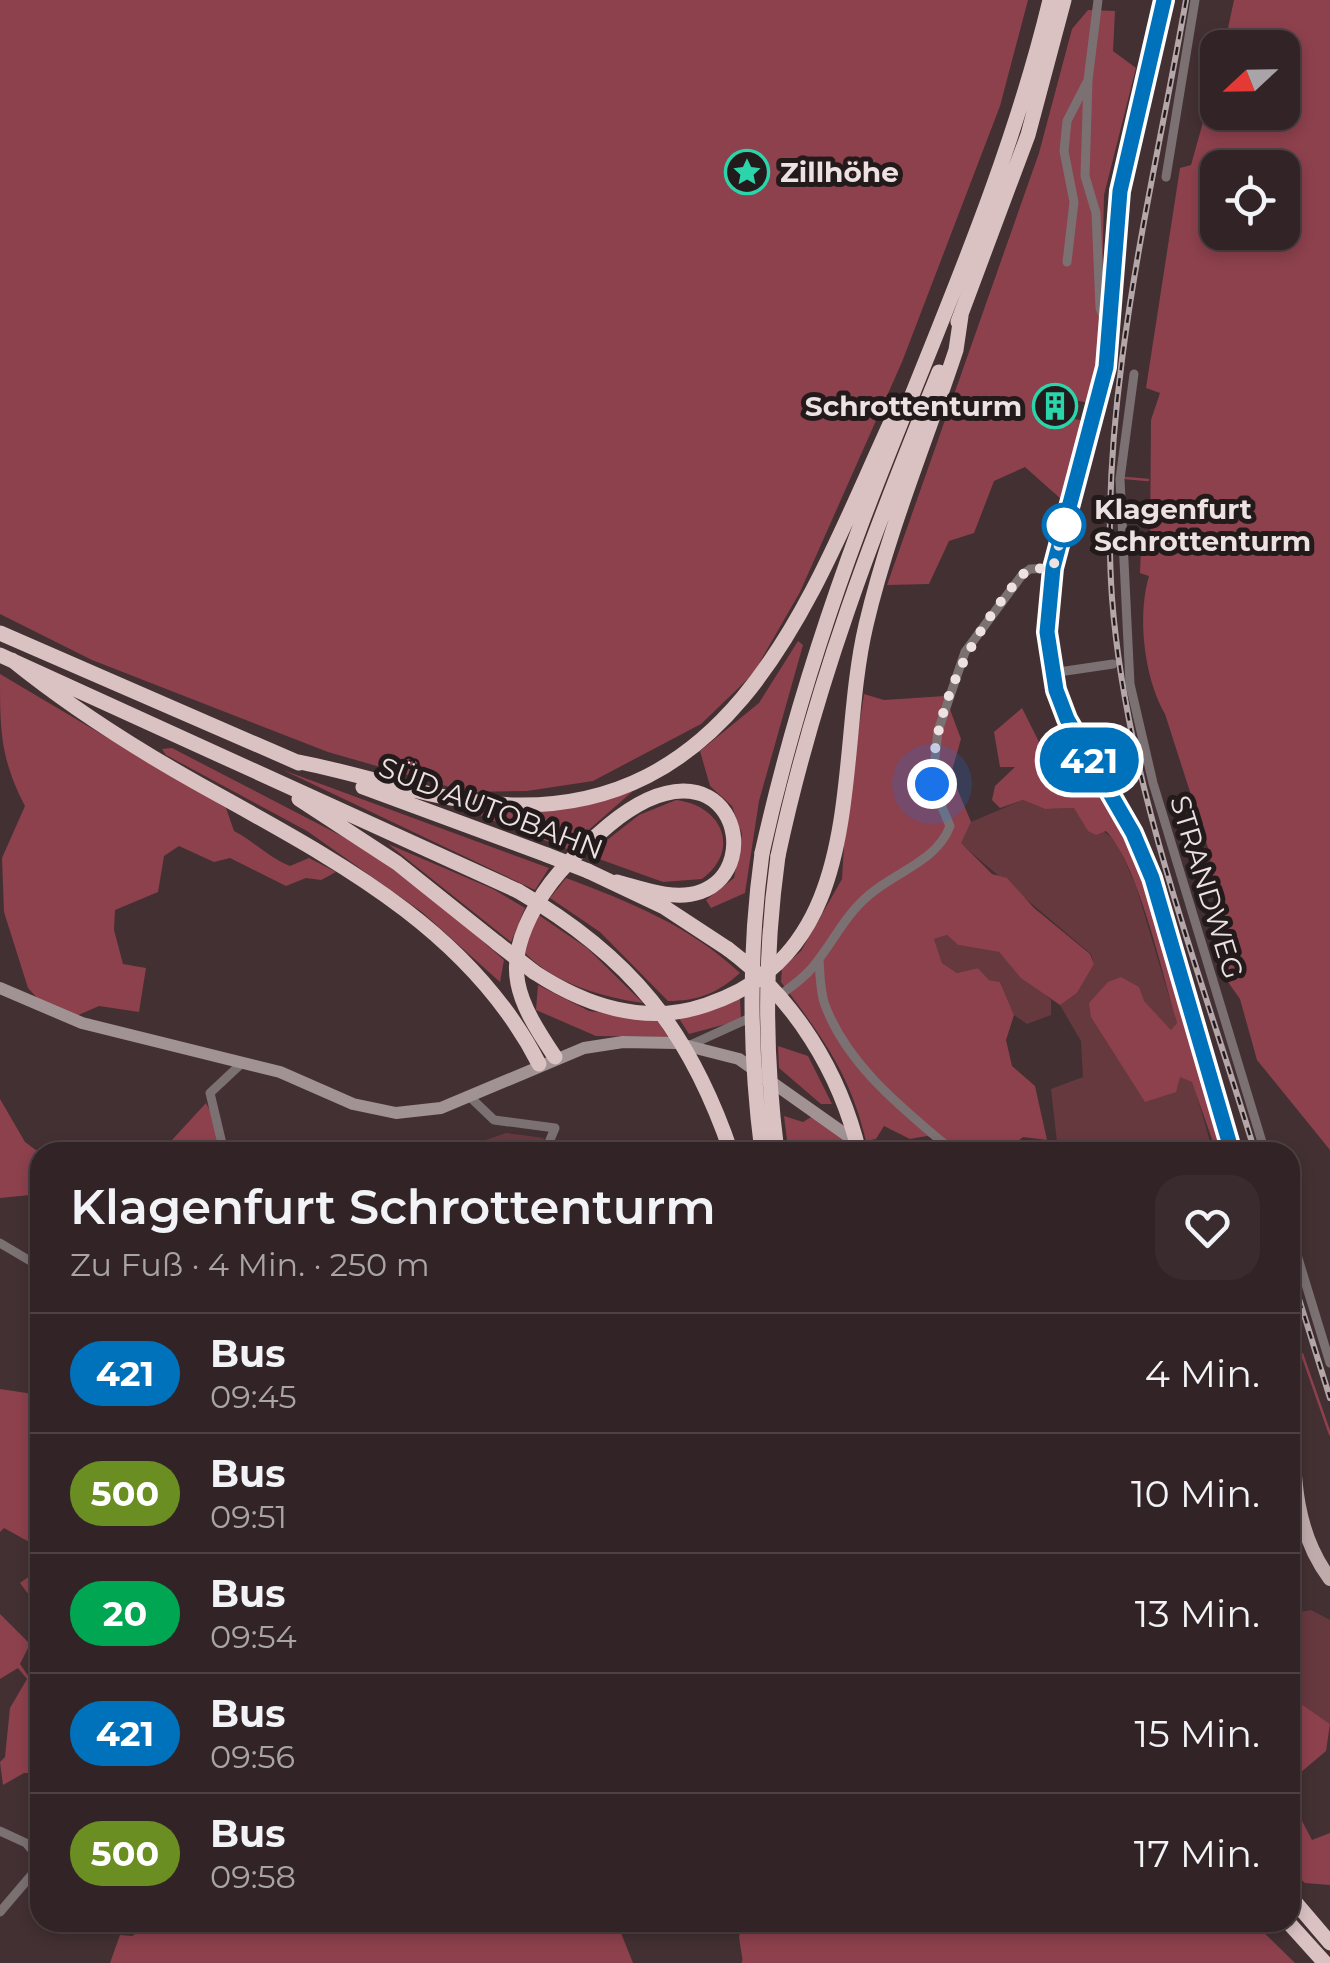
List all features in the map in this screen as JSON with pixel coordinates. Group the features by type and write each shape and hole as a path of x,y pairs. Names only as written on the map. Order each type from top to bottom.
{"highway":[{"path":"761,1142 751,1070 750,978 795,716 854,521 908,384 930,351 1009,144 1050,0"},
{"path":"777,1142 767,1074 765,996 770,854 822,680 884,506 961,316 1028,134 1064,0"},
{"path":"276,782 396,863 534,972 576,998 642,1014 693,1010 760,980 797,945 828,886 836,857 850,717 880,568 956,350 961,316"},
{"path":"294,761 402,789 485,804 520,806 606,791 682,754 745,700 784,646 854,521"},
{"name":"SÜD AUTOBAHN","path":"0,633 294,761 617,882 691,922 761,974 798,1019 834,1080 859,1142"},
{"path":"6,658 155,758 336,860 386,895 487,983 518,1023 539,1064"},
{"name":"SÜD AUTOBAHN","path":"6,658 518,890 594,939 657,1003 709,1092 728,1142"},
{"path":"555,1058 522,1003 514,970 523,928 547,888 592,838 630,807 660,792 702,794 720,806 730,820 734,853 724,874 700,892 668,894 617,882"},
{"path":"1300,1908 1330,1942"},
{"path":"1297,1932 1325,1963"}],"main road":[{"path":"1164,0 1120,191 1110,335 1098,404 1053,568 1047,619 1052,673 1073,732 1133,833 1152,878 1229,1142"},
{"path":"0,988 82,1023 299,1078 379,1111 428,1112 555,1058 623,1042 688,1046 739,1059 843,1129 854,1142"},
{"path":"1300,1524 1330,1579"}],"street":[{"path":"1098,0 1088,80 1086,176 1096,213 1100,308 1110,335"},
{"path":"1166,177 1194,0"},
{"path":"1067,262 1074,202 1064,152 1068,121 1088,80"},
{"name":"STRANDWEG","path":"1134,374 1120,510 1130,684 1153,784 1261,1142"},
{"path":"688,1046 752,1017 804,977 847,916 892,876 923,861 945,841 950,826 932,784 933,760 965,652 1022,575 1030,569 1053,568"},
{"path":"1052,673 1113,664"},
{"path":"818,958 824,1003 846,1046 868,1074 943,1142"},
{"path":"222,1142 210,1093 242,1064"},
{"path":"470,1097 494,1120 555,1128 550,1142"},
{"path":"0,1243 30,1261"},
{"path":"1300,1265 1330,1363"},
{"path":"0,1831 30,1848"},
{"path":"0,1912 30,1874"}],"shaded area":[{"path":"0,0 1028,0 1000,106 902,362 800,592 753,674 701,724 593,781 527,791 467,792 328,752 92,660 0,614"},
{"path":"1234,0 1330,0 1330,1150 1257,1060 1240,999 1228,982 1209,851 1152,683 1145,646 1143,609 1149,576 1140,573 1141,549 1150,547 1151,420 1160,393 1146,388 1180,168 1191,165 1201,130 1300,130 1300,30 1228,30"},
{"path":"1088,10 1115,11 1113,51 1136,68 1104,195 1101,337 1089,403 1045,394 1044,414 1086,421 1061,499 1025,467 994,481 974,533 949,541 929,584 887,585 1039,153 1072,29"},
{"path":"798,641 803,645 759,801 745,893 711,908 706,900 734,878 742,834 732,806 710,786 700,751 759,703"},
{"path":"0,674 226,808 234,831 275,858 290,866 309,858 336,872 321,880 306,878 286,886 230,858 214,862 179,846 164,856 158,892 115,910 114,930 123,964 146,968 139,1012 99,1006 76,1016 40,1001 28,988 4,912 2,858 25,806 3,743"},
{"path":"864,694 884,700 945,696 961,739 951,774 971,822 961,843 992,874 1007,878 1034,908 1090,954 1094,964 1077,993 1060,1005 1021,978 999,952 958,945 947,935 934,939 942,963 957,973 978,968 989,980 1000,982 1014,1015 1006,1040 1012,1066 1035,1086 1047,1140 1023,1137 1017,1142 945,1142 927,1136 910,1139 884,1126 876,1139 866,1141 843,1075 781,982 782,968 801,951 842,879 846,812"},
{"path":"1022,708 1052,768 1064,782 1091,781 1115,823 1136,866 1169,956 1219,1142 1213,1142 1192,1082 1180,1077 1176,1092 1145,1102 1091,1017 1089,1003 1108,982 1121,977 1139,987 1144,1001 1171,1030 1177,1023 1139,893 1118,847 1106,831 1096,835 1088,831 1074,808 1045,809 1023,800 1000,808 992,800 995,786 1015,767 1000,767 994,732"},
{"path":"172,748 361,846 444,907 504,960 500,982 422,912 307,831 166,755 162,749"},
{"path":"283,770 549,868 535,890"},
{"path":"633,791 567,849 481,816 482,811 539,812"},
{"path":"676,800 705,810 721,830 721,855 702,879 663,882 588,855 639,815"},
{"path":"1023,800 1045,809 1074,808 1116,841 1136,886 1177,1023 1172,1031 1143,1001 1103,993 1089,1003 1145,1101 1179,1076 1193,1082 1210,1142 1057,1142 1051,1089 1083,1077 1081,1041 1060,1005 1077,993 1094,964 1091,954 960,843 971,822"},
{"path":"388,844 493,889 525,908 511,942"},
{"path":"566,878 636,906 680,929 740,973 707,994 668,1001 600,932 550,898"},
{"path":"537,914 587,948 643,1003 580,988 526,954 526,935"},
{"path":"947,935 958,945 999,952 1051,1000 1051,1015 1027,1024 1014,1015 1000,982 989,980 978,968 957,973 942,963 934,939"},
{"path":"538,985 589,1011 657,1020 668,1037 596,1036 536,1010"},
{"path":"740,998 741,1020 689,1034 678,1017"},
{"path":"778,1046 808,1056 832,1104 821,1104 779,1068"},
{"path":"0,1099 30,1146 30,1195 0,1198"},
{"path":"206,1103 226,1142 170,1142"},
{"path":"816,1114 847,1142 789,1142 784,1116 803,1122"},
{"path":"506,1133 544,1138 543,1142 480,1142"},
{"path":"0,1389 30,1394 30,1542 4,1528 0,1532"},
{"path":"30,1576 30,1596 20,1583"},
{"path":"1311,1610 1330,1620 1330,1724 1300,1703 1300,1612"},
{"path":"0,1614 30,1644 20,1664 30,1678 30,1773 3,1785 0,1762 5,1757 10,1708 27,1679 18,1668 0,1679"},
{"path":"1300,1703 1330,1724 1326,1751 1300,1773"},
{"path":"1300,1817 1312,1840 1330,1833 1330,1885 1305,1883 1300,1879"},
{"path":"138,1932 621,1932 633,1963 110,1963 120,1935"},
{"path":"740,1932 1263,1932 1295,1963 743,1963"}],"waterway":[{"path":"323,0 436,99 484,120 507,145 547,168 622,203 623,224 685,265 692,278 720,296 806,336 813,335 851,368 886,386"},
{"path":"971,428 990,440 1050,458"},
{"path":"1125,478 1148,480"},
{"path":"1302,1354 1330,1434"},
{"path":"743,1963 753,1932"}],"railway":[{"path":"1186,0 1120,373 1110,524 1112,598 1120,668 1149,808 1252,1142"},
{"path":"1300,1302 1330,1398"}],"bus line":[{"name":"421","path":"1164,0 1120,191 1112,251 1106,367 1053,568 1047,632 1056,690 1067,719 1133,833 1152,878 1229,1142"}],"place":[{"name":"Zillhöhe","path":"747,172"},
{"name":"Schrottenturm","path":"1055,406"},
{"name":"Klagenfurt Schrottenturm","path":"1064,525"}],"route":[{"path":"932,784 938,731 965,652 1022,575 1030,569 1053,568 1064,525"}]}
